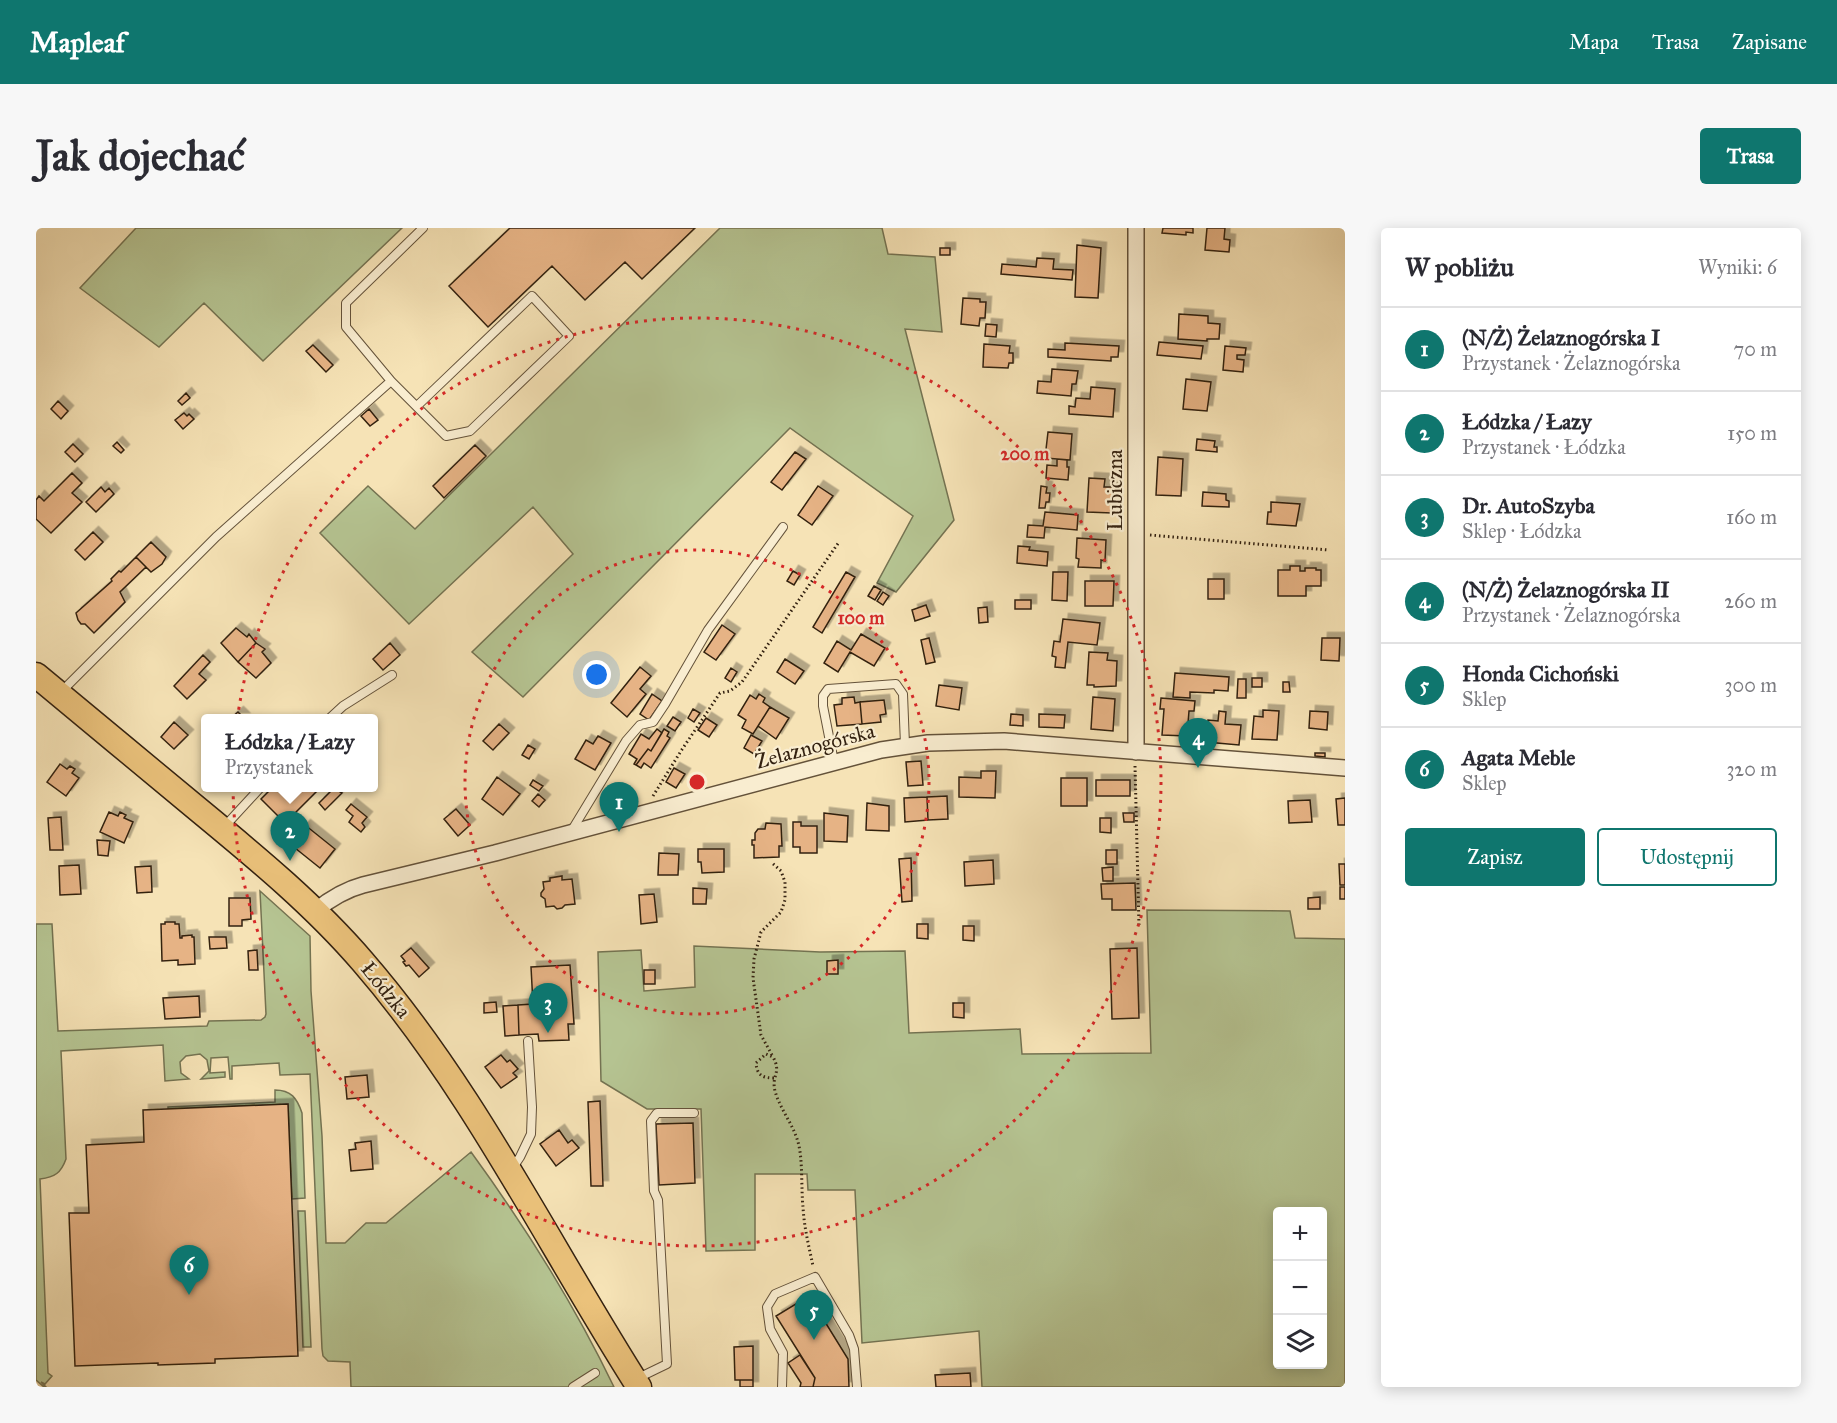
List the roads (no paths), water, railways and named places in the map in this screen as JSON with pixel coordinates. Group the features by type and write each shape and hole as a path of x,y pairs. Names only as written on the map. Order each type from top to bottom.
{"main road":[{"name":"Łódzka","path":"36,675 222,829 315,911 363,962 413,1024 454,1084 510,1172 637,1384"}],"street":[{"name":"Lubiczna","path":"1136,228 1136,752"},
{"name":"Żelaznogórska","path":"315,911 347,889 478,858 905,745 952,741 1004,741 1345,768"}],"lane":[{"path":"417,406 532,296 569,336 470,431 446,436 391,381 346,327 346,303 423,228"},
{"path":"59,694 216,537 391,381"},
{"path":"571,833 626,741 640,725 653,722 708,630 783,527"},
{"path":"334,714 392,675"},
{"path":"834,762 823,706 824,696 828,689 896,684 903,694 905,745"},
{"path":"222,829 257,792"},
{"path":"510,1172 531,1134 532,1107 528,1041"},
{"path":"637,1384 667,1364 651,1121 657,1113 694,1113"},
{"path":"782,1387 783,1353 770,1329 767,1307 775,1294 815,1277 849,1335 854,1349 857,1387"},
{"path":"573,1387 595,1373"}],"place":[{"name":"(N/Ż) Żelaznogórska II","path":"1198,768"},
{"name":"(N/Ż) Żelaznogórska I","path":"619,832"},
{"name":"Łódzka / Łazy","path":"290,861"},
{"name":"Dr. AutoSzyba","path":"548,1033"},
{"name":"Agata Meble","path":"189,1295"},
{"name":"Honda Cichoński","path":"814,1340"}]}
